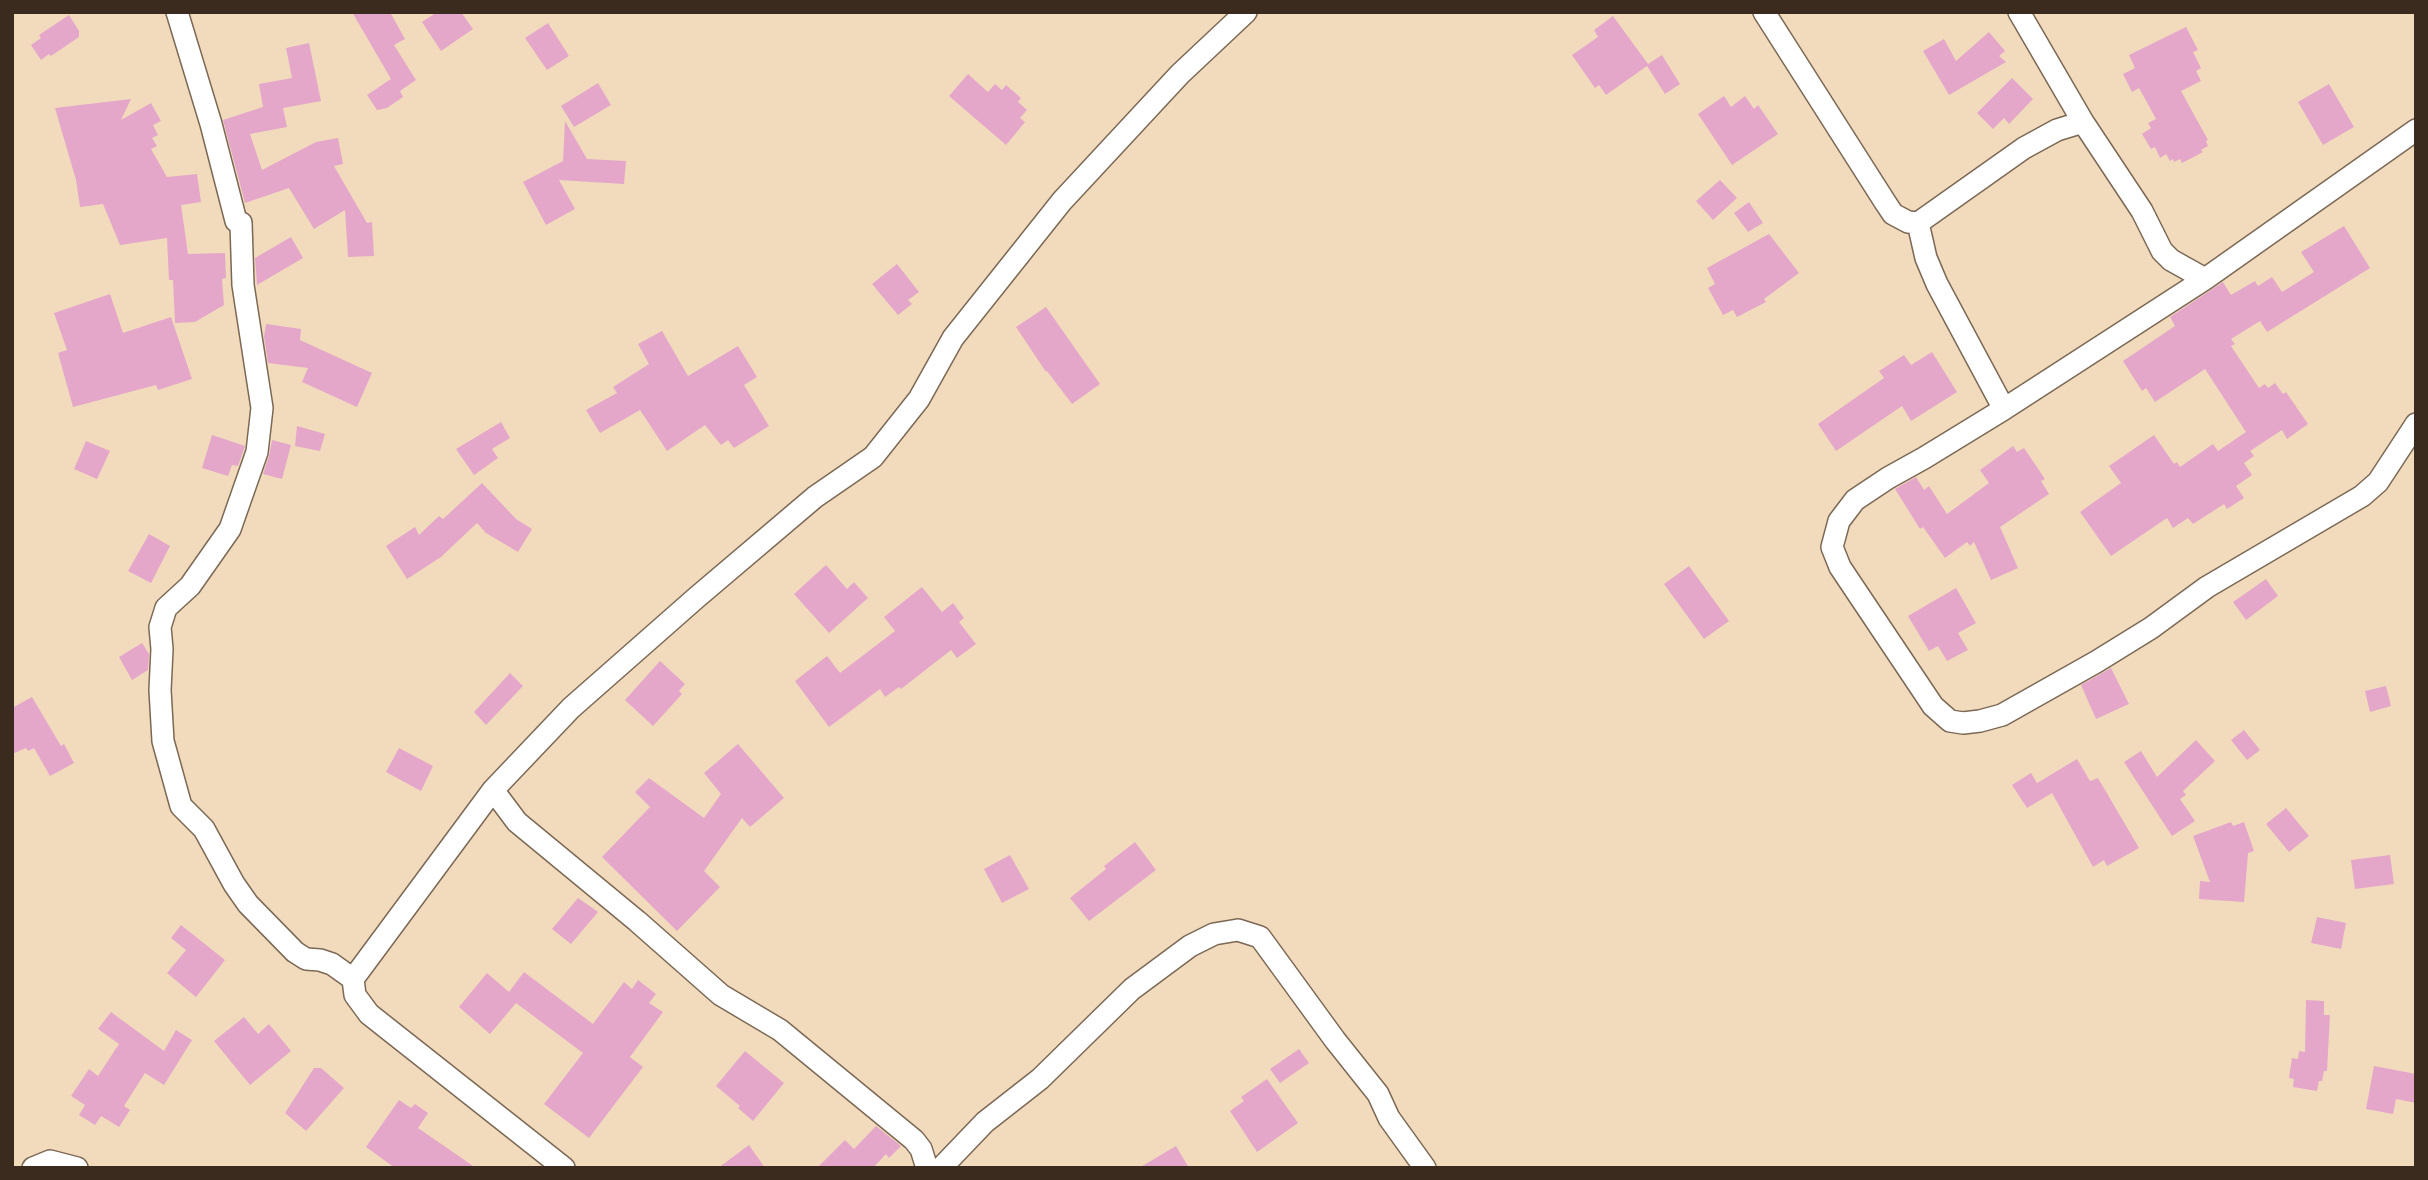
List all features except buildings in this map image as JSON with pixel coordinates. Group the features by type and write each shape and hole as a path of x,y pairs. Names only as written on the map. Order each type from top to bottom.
{"street":[{"path":"177,12 211,124 236,221 241,223 243,285 262,408 257,453 230,529 190,586 166,608 160,627 163,741 181,806 204,829 248,904 295,952 306,959 332,964 353,979"},
{"path":"564,1168 369,1014 355,995 353,979 493,790 571,708 815,498 873,457 919,399 953,338 1062,201 1180,74 1247,12"},
{"path":"1764,12 1893,214 1908,222 1918,223 2024,148 2057,130 2083,122"},
{"path":"2019,12 2083,122 2142,211 2162,251 2171,260 2205,279"},
{"path":"2416,130 2205,279 2004,409 1855,500 1839,521 1832,547 1840,567 1933,706 1950,721 1963,723 2002,715 2151,628 2207,587 2362,496 2378,482 2416,424"},
{"path":"1918,223 1926,258 1937,284 2004,409"},
{"path":"493,790 517,822 637,921 721,995 780,1030 914,1140 921,1149 927,1168"},
{"path":"941,1168 985,1122 1040,1079 1132,989 1190,946 1213,934 1238,930 1260,937 1378,1094 1389,1118 1425,1168"},
{"path":"33,1168 50,1161 77,1168"}]}
